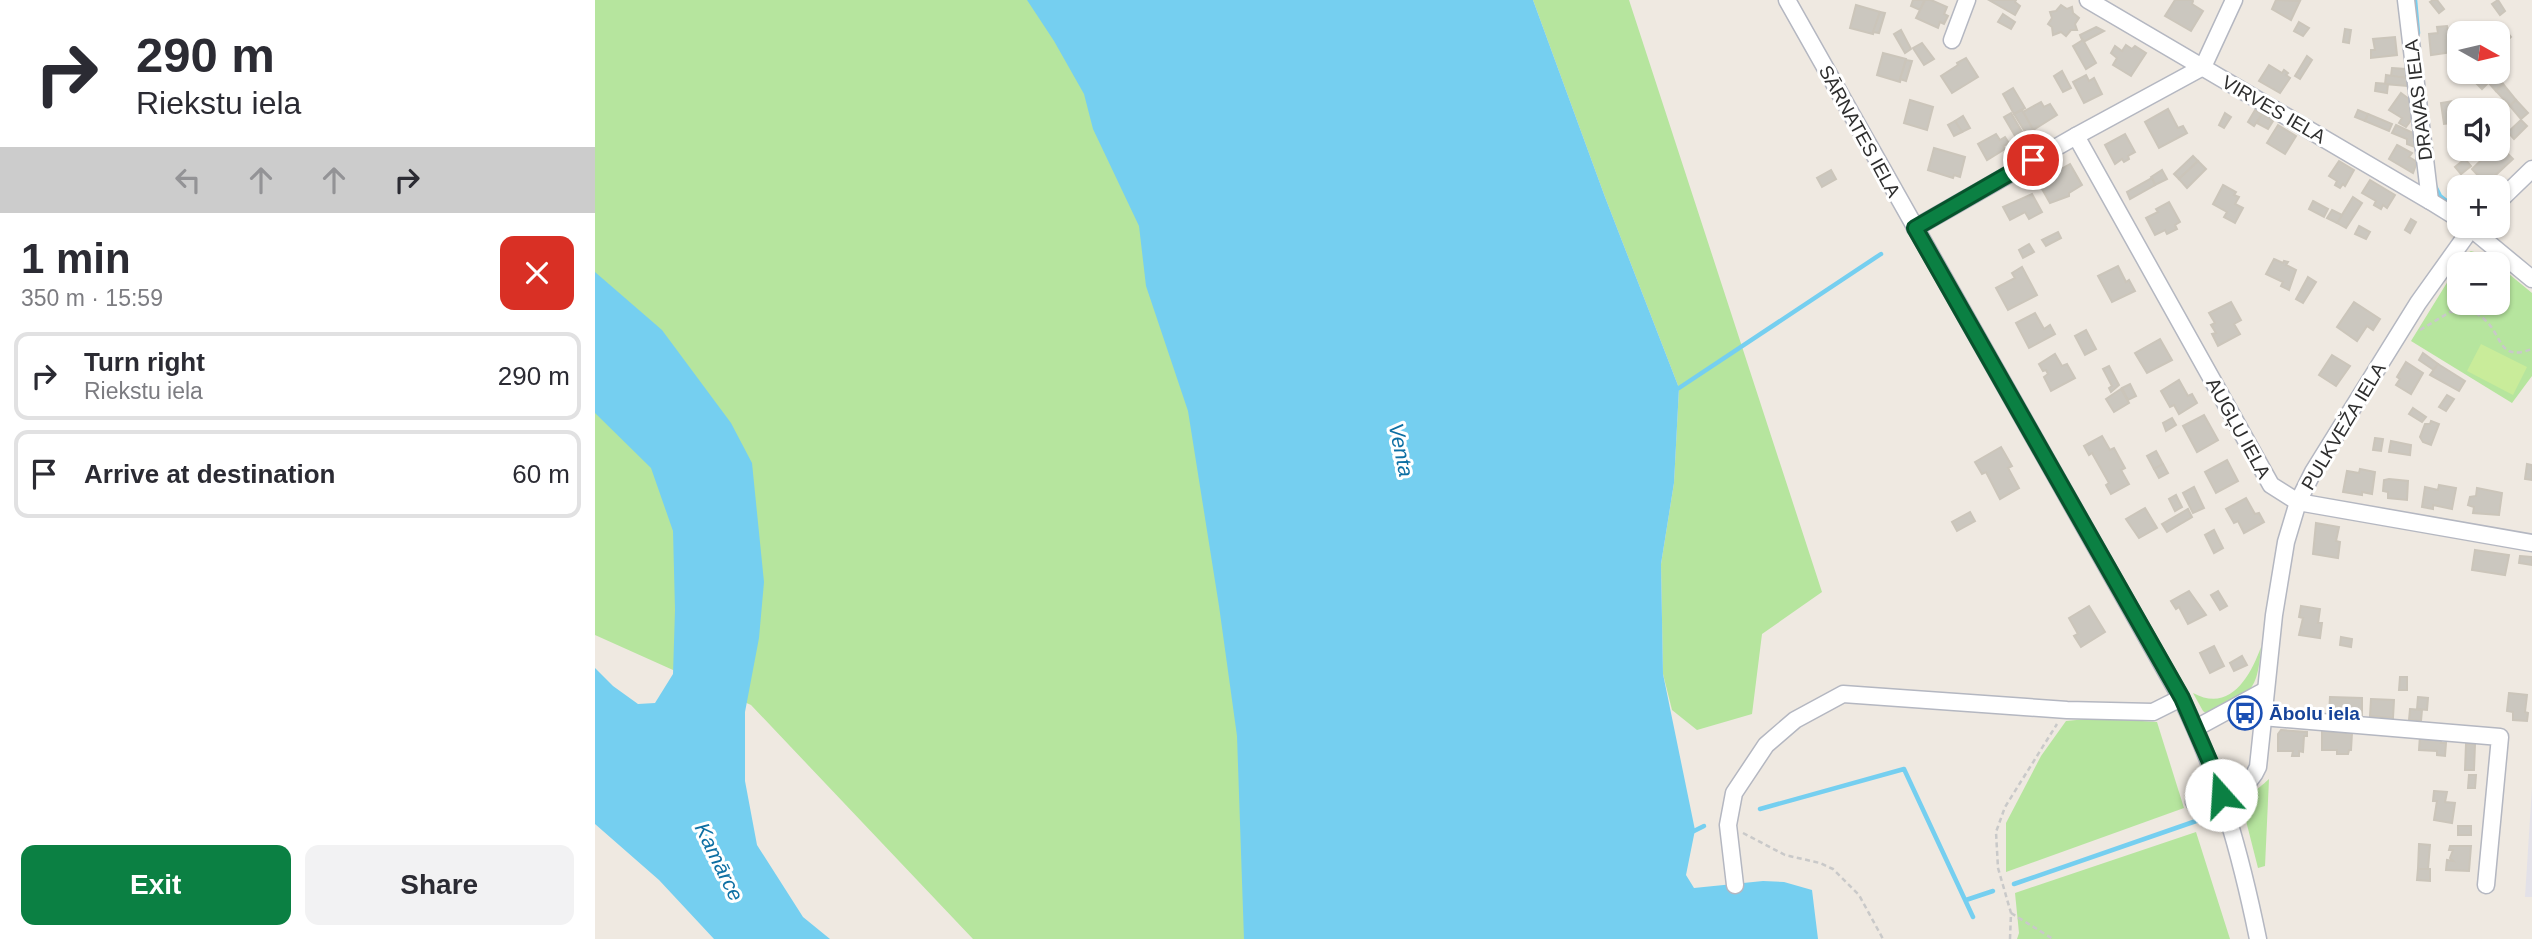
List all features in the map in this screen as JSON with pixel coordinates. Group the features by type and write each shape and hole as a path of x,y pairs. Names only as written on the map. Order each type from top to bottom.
{"street":[{"name":"SĀRNATES IELA","path":"1787,0 2182,698 2221,795 2246,876 2258,939"},
{"path":"1952,40 1967,0"},
{"name":"VIRVES IELA","path":"2088,0 2447,211"},
{"path":"1915,228 2203,67 2234,0"},
{"name":"DRAVAS IELA","path":"2406,0 2431,201"},
{"name":"AUGĻU IELA","path":"2076,136 2271,485 2298,502 2532,543"},
{"path":"2510,190 2532,169"},
{"name":"PULKVEŽA IELA","path":"2221,795 2252,782 2258,768 2265,691 2286,542 2298,502 2313,472 2460,238"},
{"name":"VIRVES IELA","path":"2483,238 2532,279"},
{"path":"2196,728 2265,691"},
{"path":"1735,885 1728,825 1734,793 1766,745 1795,720 1843,694 2067,710 2153,712 2182,698"},
{"path":"2262,717 2500,737 2486,885"},
{"path":"2194,802 2221,795"}],"path":[{"path":"2417,332 2447,313"},
{"path":"2476,315 2487,321 2505,349 2522,353 2532,349"},
{"path":"2010,939 2011,913 1998,868 1996,832 2005,807 2045,740 2067,710"},
{"path":"1728,825 1785,855 1820,863 1833,869 1859,895 1883,939"},
{"path":"2011,913 2053,939"}],"shaded area":[{"path":"2532,787 2532,897 2525,897"}],"green space":[{"path":"595,0 1165,0 1422,939 973,939 751,705 595,635"},
{"path":"1533,0 1629,0 1822,592 1762,634 1752,714 1697,730 1672,710 1663,674 1661,564 1674,483 1679,388"},
{"path":"2510,275 2532,293 2532,376 2512,403 2411,341 2447,283 2447,315 2510,315"},
{"path":"2481,344 2527,367 2513,395 2467,371"},
{"path":"2261,647 2257,675 2248,691 2207,714 2203,711 2193,693 2206,698 2218,698 2237,689 2251,670"},
{"path":"2097,718 2157,722 2184,808 2006,872 2006,823 2041,756 2066,721"},
{"path":"2269,779 2265,866 2258,868 2242,805"},
{"path":"2196,832 2230,939 2017,939 2019,933 2015,893"}],"water":[{"name":"Venta","path":"1027,0 1533,0 1679,388 1674,483 1661,564 1663,674 1695,830 1686,875 1694,888 1763,881 1784,882 1812,890 1818,939 1244,939 1237,736 1188,411 1146,286 1139,226 1093,129 1084,94"},
{"name":"Kamārce","path":"595,272 662,330 731,423 752,463 764,582 759,638 745,712 745,781 757,845 803,917 830,939 714,939 659,880 595,824 595,668 613,686 638,704 655,703 673,674 675,610 673,531 651,468 595,413"}],"building":[{"path":"1913,0 1925,0 1920,10 1911,6"},
{"path":"1925,0 1947,7 1944,14 1948,16 1944,24 1940,22 1938,28 1916,18"},
{"path":"1989,0 2016,0 2020,6 2015,15"},
{"path":"2175,0 2192,0 2192,4 2203,11 2191,31 2165,16"},
{"path":"2276,0 2300,1 2291,20 2272,9"},
{"path":"2437,0 2444,9 2439,13 2430,2"},
{"path":"2498,0 2505,11 2500,15 2492,4"},
{"path":"1856,5 1880,12 1873,34 1850,28"},
{"path":"2061,5 2067,9 2072,7 2073,13 2079,18 2075,24 2077,30 2071,30 2066,36 2061,32 2053,35 2052,27 2048,24 2052,18 2050,12 2056,11"},
{"path":"1880,12 1885,13 1879,33 1873,32"},
{"path":"2003,14 2015,22 2011,29 1998,22"},
{"path":"2299,22 2309,28 2303,36 2294,31"},
{"path":"2447,26 2447,53 2431,55 2429,34 2438,33 2437,27"},
{"path":"2096,27 2104,31 2083,42 2080,35"},
{"path":"2345,29 2351,30 2349,43 2343,42"},
{"path":"1901,30 1911,49 1905,53 1894,34"},
{"path":"2395,37 2397,55 2371,58 2371,50 2375,50 2373,39"},
{"path":"2083,40 2096,63 2086,69 2073,46"},
{"path":"1922,43 1934,59 1924,65 1913,48"},
{"path":"2126,45 2132,49 2135,46 2146,53 2131,76 2113,65 2117,58 2111,53 2115,46 2122,51"},
{"path":"1883,53 1906,59 1900,82 1877,75"},
{"path":"2307,56 2312,60 2300,79 2295,76"},
{"path":"1966,58 1978,77 1952,93 1941,76"},
{"path":"1906,60 1912,61 1906,81 1900,79"},
{"path":"2269,65 2282,73 2284,70 2290,78 2280,93 2259,81"},
{"path":"2392,68 2406,69 2407,78 2391,76"},
{"path":"2062,71 2071,88 2063,92 2054,76"},
{"path":"2086,75 2089,81 2094,78 2102,94 2084,103 2073,82"},
{"path":"2386,75 2407,78 2407,86 2385,84"},
{"path":"2376,83 2388,84 2387,93 2375,91"},
{"path":"2490,84 2503,84 2496,91"},
{"path":"2503,84 2516,100 2510,106 2510,98 2503,98 2496,91"},
{"path":"2013,88 2025,108 2014,114 2003,94"},
{"path":"2401,93 2409,99 2412,119 2406,127 2399,123 2402,118 2389,110"},
{"path":"1910,100 1933,107 1927,130 1904,123"},
{"path":"2516,100 2528,113 2521,119 2510,106"},
{"path":"2041,102 2044,107 2050,104 2057,115 2033,130 2023,112"},
{"path":"2447,102 2447,124 2444,124 2441,103"},
{"path":"2168,109 2178,128 2183,126 2187,133 2159,148 2145,122"},
{"path":"2022,110 2034,131 2027,135 2014,114"},
{"path":"2255,110 2262,114 2254,126 2248,122"},
{"path":"2358,110 2368,114 2365,121 2355,117"},
{"path":"2011,113 2025,137 2018,141 2004,117"},
{"path":"2225,113 2231,117 2224,128 2219,125"},
{"path":"2262,114 2273,121 2268,129 2257,123"},
{"path":"2368,114 2392,124 2389,131 2365,121"},
{"path":"1963,116 1970,128 1962,132 1955,121"},
{"path":"2521,120 2527,126 2514,139 2510,130"},
{"path":"1955,121 1962,132 1954,136 1948,125"},
{"path":"2278,125 2296,136 2285,154 2267,143"},
{"path":"2396,125 2413,133 2415,147 2407,144 2407,139 2392,133"},
{"path":"1996,134 2000,140 2005,137 2009,143 2003,146 2005,149 1987,160 1978,144"},
{"path":"2125,134 2135,152 2124,162 2122,159 2115,164 2105,145"},
{"path":"2397,145 2412,153 2409,157 2417,162 2413,173 2389,159"},
{"path":"1934,148 1965,157 1960,177 1954,175 1953,178 1928,170"},
{"path":"2193,156 2198,161 2179,179 2174,174"},
{"path":"2510,156 2513,159 2496,175 2478,175 2472,169 2480,161 2510,161"},
{"path":"2198,161 2206,169 2187,188 2179,179"},
{"path":"2339,161 2354,170 2345,186 2343,184 2340,188 2335,185 2337,181 2329,176"},
{"path":"2462,161 2467,161 2471,166 2461,174 2455,167"},
{"path":"2070,164 2082,185 2069,193 2069,196 2050,203 2038,182"},
{"path":"1831,170 1836,179 1822,187 1817,178"},
{"path":"2162,170 2167,179 2155,185 2151,177"},
{"path":"2152,178 2155,185 2130,199 2127,192"},
{"path":"2370,180 2395,195 2387,208 2383,205 2381,209 2374,205 2376,201 2362,193"},
{"path":"2223,185 2236,192 2234,195 2239,197 2235,204 2243,208 2235,223 2224,217 2227,212 2213,204"},
{"path":"2032,194 2042,212 2029,219 2025,212 2010,220 2003,207"},
{"path":"2353,197 2362,203 2346,228 2337,223"},
{"path":"2313,201 2328,209 2324,217 2309,209"},
{"path":"2169,202 2180,222 2175,225 2177,229 2167,234 2165,230 2155,235 2146,218"},
{"path":"2332,210 2342,215 2337,223 2327,218"},
{"path":"2411,219 2416,222 2410,233 2405,230"},
{"path":"2359,226 2370,232 2366,239 2355,234"},
{"path":"2058,232 2061,238 2046,246 2042,240"},
{"path":"2029,244 2034,252 2023,258 2019,250"},
{"path":"2274,259 2288,262 2286,265 2296,270 2289,290 2281,286 2283,282 2266,274"},
{"path":"2118,266 2126,282 2129,280 2135,291 2112,302 2098,276"},
{"path":"2022,267 2037,295 2008,310 1996,288 2015,278 2012,273"},
{"path":"2308,277 2316,282 2303,303 2296,299"},
{"path":"2231,302 2241,320 2234,324 2240,334 2218,346 2212,334 2216,333 2211,325 2215,323 2209,313"},
{"path":"2354,302 2380,319 2373,330 2367,326 2357,341 2337,327"},
{"path":"2035,313 2044,329 2050,325 2055,334 2029,348 2016,323"},
{"path":"2086,330 2096,349 2085,355 2075,336"},
{"path":"2160,339 2172,360 2147,373 2135,353"},
{"path":"2423,353 2438,364 2434,370 2419,360"},
{"path":"2055,354 2062,366 2067,364 2075,378 2051,391 2044,377 2048,374 2039,364"},
{"path":"2332,355 2350,366 2336,386 2319,375"},
{"path":"2406,362 2423,373 2411,394 2396,385 2400,379 2397,377"},
{"path":"2438,364 2465,381 2459,391 2430,375"},
{"path":"2109,366 2119,385 2111,392 2109,388 2112,386 2103,369"},
{"path":"2179,380 2188,396 2192,394 2197,403 2179,414 2174,405 2170,407 2161,391"},
{"path":"2130,384 2136,396 2128,400 2122,388"},
{"path":"2121,389 2129,403 2114,412 2106,399"},
{"path":"2447,395 2454,399 2446,411 2439,407"},
{"path":"2413,408 2426,417 2422,422 2409,414"},
{"path":"2204,415 2218,440 2197,452 2183,426"},
{"path":"2172,418 2176,425 2166,431 2163,423"},
{"path":"2431,421 2439,424 2431,445 2423,442 2420,437 2425,424 2430,424"},
{"path":"2102,436 2110,450 2114,448 2125,468 2121,470 2129,484 2111,494 2106,485 2109,483 2092,453 2089,455 2084,446"},
{"path":"2375,438 2383,439 2381,451 2373,450"},
{"path":"2391,441 2411,445 2410,455 2389,452"},
{"path":"2001,447 2012,466 2008,468 2019,488 2000,499 1986,472 1982,474 1975,462"},
{"path":"2156,451 2163,464 2154,469 2147,456"},
{"path":"2227,460 2238,481 2216,493 2205,472"},
{"path":"2163,464 2168,473 2159,478 2154,469"},
{"path":"2527,464 2532,465 2532,480 2525,479"},
{"path":"2360,469 2375,472 2372,494 2343,492 2347,471 2359,473"},
{"path":"2384,480 2408,481 2407,500 2388,498 2388,492 2383,491"},
{"path":"2439,485 2456,488 2452,509 2433,505 2433,509 2422,507 2425,487 2438,490"},
{"path":"2194,487 2204,508 2193,513 2183,493"},
{"path":"2477,488 2502,493 2499,515 2473,513 2474,507 2468,505 2470,497 2476,496"},
{"path":"2176,495 2182,507 2175,511 2169,499"},
{"path":"2246,498 2255,514 2259,513 2264,522 2244,533 2238,521 2234,523 2226,509"},
{"path":"2145,508 2157,528 2139,538 2126,519"},
{"path":"2188,509 2192,517 2167,532 2162,524"},
{"path":"1970,512 1975,521 1957,531 1952,522"},
{"path":"2316,523 2339,527 2336,541 2340,542 2338,558 2313,554"},
{"path":"2214,530 2223,548 2214,553 2205,535"},
{"path":"2475,550 2509,555 2505,575 2472,570"},
{"path":"2520,556 2532,557 2532,565 2519,563"},
{"path":"2189,591 2206,615 2188,624 2179,607 2176,609 2171,601"},
{"path":"2218,591 2227,606 2220,610 2211,595"},
{"path":"2089,606 2105,632 2081,647 2074,636 2078,634 2069,618"},
{"path":"2301,606 2320,609 2320,638 2299,635 2303,618 2299,617"},
{"path":"2341,637 2352,639 2351,647 2340,645"},
{"path":"2214,646 2224,666 2210,673 2200,653"},
{"path":"2242,656 2247,665 2234,671 2230,663"},
{"path":"2400,677 2407,677 2407,690 2399,690"},
{"path":"2509,693 2527,695 2527,721 2513,720 2513,712 2507,711"},
{"path":"2330,697 2362,698 2362,716 2329,715"},
{"path":"2418,697 2428,698 2427,710 2417,709"},
{"path":"2371,699 2394,700 2393,718 2370,716"},
{"path":"2410,709 2422,710 2421,721 2409,720"},
{"path":"2281,730 2307,732 2307,736 2304,736 2303,752 2299,751 2299,756 2292,756 2293,751 2278,751 2278,734"},
{"path":"2322,731 2352,733 2351,750 2348,754 2337,754 2337,750 2322,750"},
{"path":"2420,735 2442,736 2441,743 2446,743 2445,756 2437,755 2437,751 2419,750"},
{"path":"2466,744 2475,744 2474,770 2465,770"},
{"path":"2469,775 2476,775 2475,788 2468,788"},
{"path":"2434,791 2447,792 2445,802 2455,803 2452,823 2434,820 2437,801 2433,801"},
{"path":"2458,826 2471,826 2471,835 2458,835"},
{"path":"2419,844 2430,845 2428,869 2418,869"},
{"path":"2450,846 2471,846 2469,871 2446,870 2447,860 2453,861 2450,858 2453,850 2449,850"},
{"path":"2418,869 2430,869 2430,881 2417,880"}],"waterway":[{"path":"2415,0 2418,33"},
{"path":"2435,186 2440,196 2447,202"},
{"path":"1674,389 1881,254"},
{"path":"1760,809 1904,769 1973,917"},
{"path":"2014,884 2199,820"},
{"path":"1692,832 1704,826"},
{"path":"1966,900 1993,891"}],"place":[{"name":"Ābolu iela","path":"2245,713"}],"route":[{"path":"2033,160 1915,228 2182,698 2216,776 2221,795"}]}
